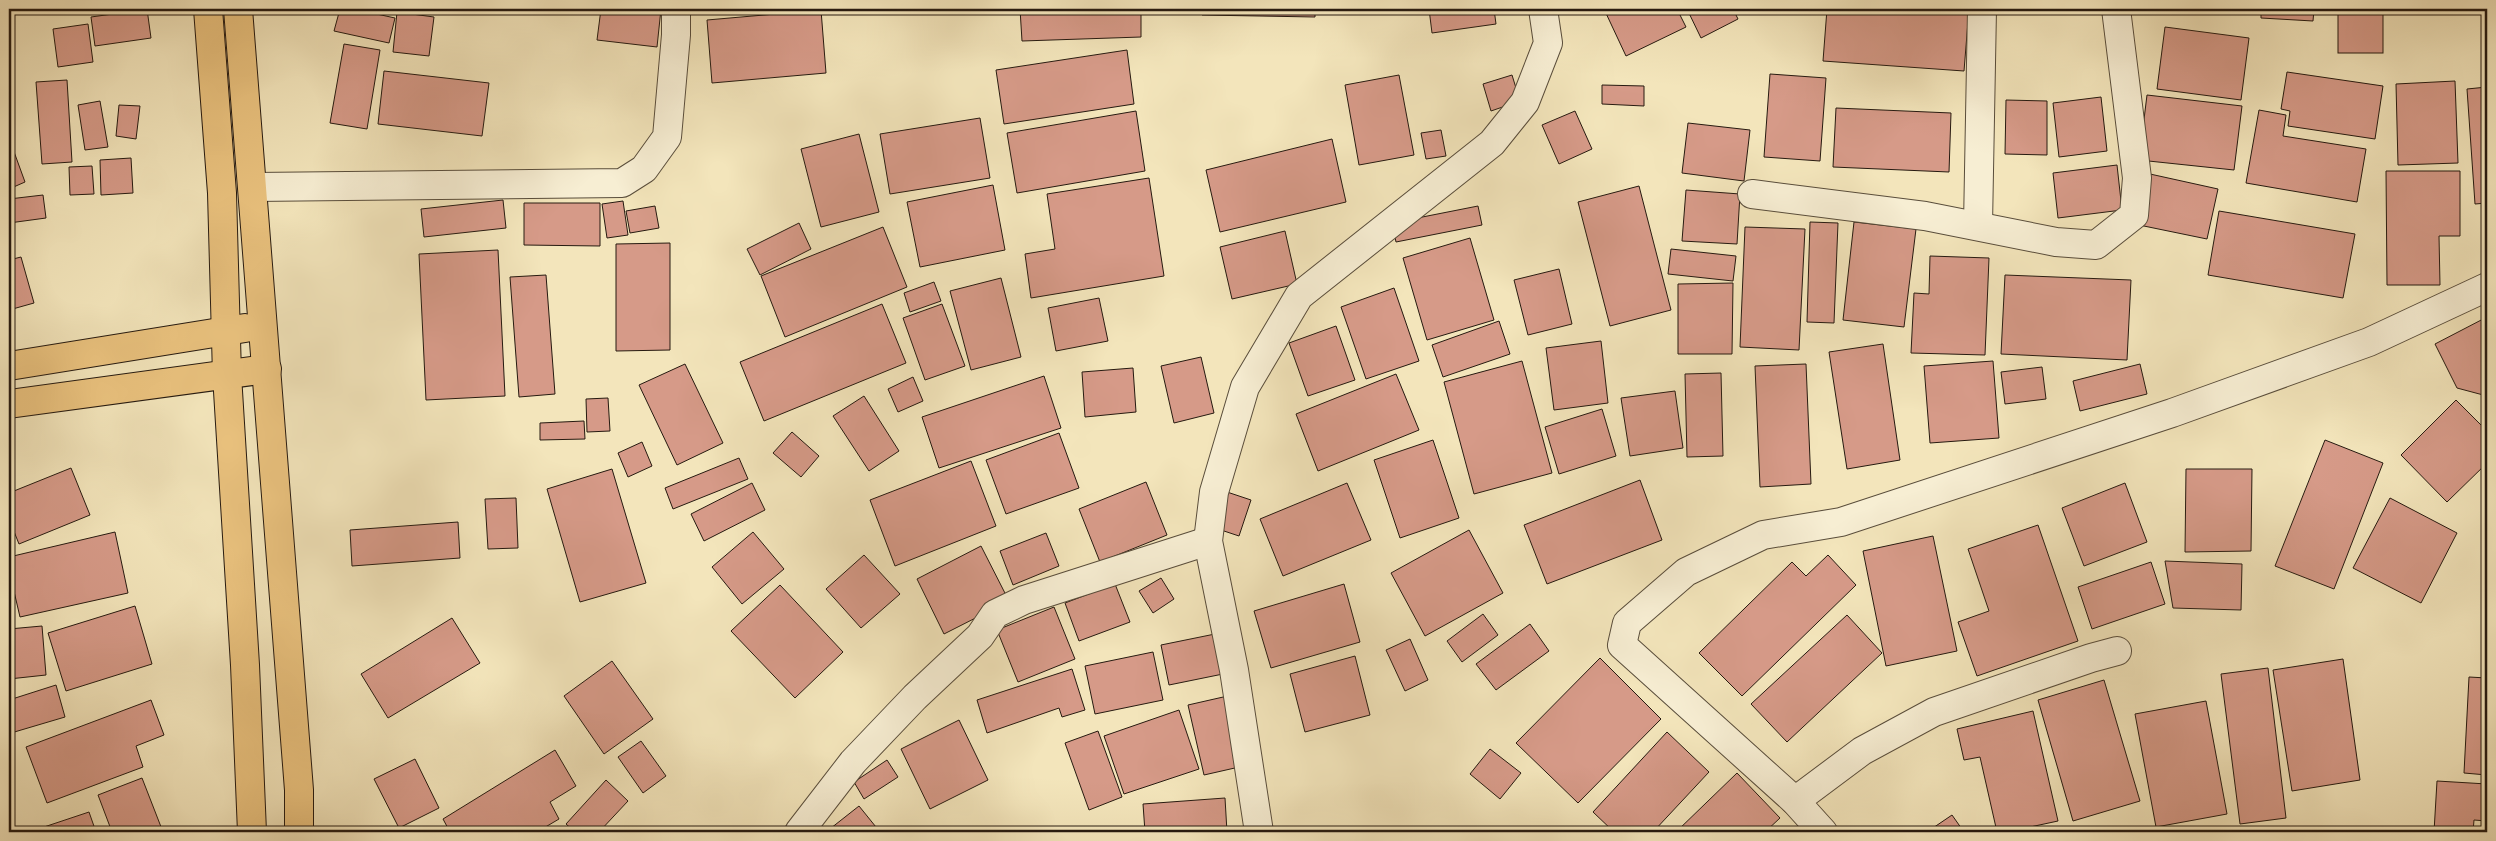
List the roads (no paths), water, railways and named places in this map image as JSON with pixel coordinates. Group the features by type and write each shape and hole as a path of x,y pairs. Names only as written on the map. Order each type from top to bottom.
{"main road":[{"path":"208,9 222,193 227,375 245,665 252,832"},
{"path":"238,9 264,325 300,832"},
{"path":"9,366 264,325"},
{"path":"9,404 267,369"}],"street":[{"path":"253,187 622,183 644,169 667,138 676,35 676,9"},
{"path":"1259,832 1234,670 1208,541 1214,492 1245,387 1299,296 1492,143 1525,102 1548,43 1543,9"},
{"path":"1978,225 1982,9"},
{"path":"1752,194 1978,225 2056,242 2096,245 2134,215 2137,178 2116,9"},
{"path":"1823,832 1794,801 1622,645 1627,623 1686,572 1763,535 1842,522 2172,413 2368,342 2487,287"},
{"path":"799,832 853,762 915,697 980,636 995,614 1024,600 1208,541"},
{"path":"1794,801 1862,751 1934,712 2091,658 2117,651"}]}
